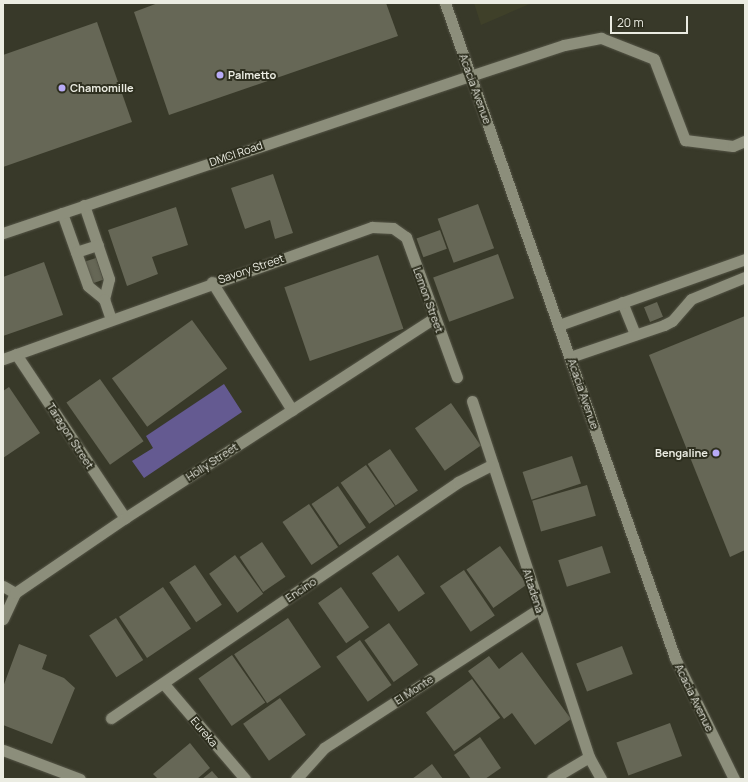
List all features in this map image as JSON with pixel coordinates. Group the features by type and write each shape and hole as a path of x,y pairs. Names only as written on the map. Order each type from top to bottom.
{"street":[{"name":"Acacia Avenue","path":"445,3 675,658 734,779"},
{"name":"DMCI Road","path":"3,233 564,45 601,38 654,59 685,140 733,146 745,141"},
{"path":"84,205 109,279 104,299"},
{"path":"62,213 88,286 104,299 111,319"},
{"name":"Savory Street","path":"3,359 212,282 372,227 393,228"},
{"name":"Lemon Street","path":"393,228 406,237 434,318 457,377"},
{"path":"76,252 98,245"},
{"path":"559,325 745,259"},
{"path":"570,356 672,321 691,299 745,277"},
{"path":"212,282 292,410"},
{"path":"622,302 635,334"},
{"name":"Holly Street","path":"15,593 124,518 434,318"},
{"name":"Taragon Street","path":"16,354 124,518"},
{"name":"Altadena","path":"472,401 539,609 589,757 601,779"},
{"name":"Encino","path":"111,718 164,684 458,482 493,464"},
{"path":"3,586 15,593 3,619"},
{"name":"El Monte","path":"296,779 324,748 539,609"},
{"name":"Eureka","path":"164,684 245,779"},
{"path":"3,750 80,779"},
{"path":"552,779 589,757"}],"shaded area":[{"path":"474,3 532,3 481,25"},
{"path":"224,384 242,412 144,478 132,461 153,448 146,436"}],"building":[{"name":"Palmetto","path":"158,3 386,3 398,36 169,115 134,12"},
{"name":"Chamomille","path":"97,22 132,122 3,167 3,55"},
{"path":"273,174 293,233 275,239 270,220 245,229 231,188"},
{"path":"478,204 494,248 454,263 438,219"},
{"path":"176,207 188,245 152,257 158,274 127,286 108,230"},
{"path":"440,230 447,249 423,257 417,239"},
{"path":"498,254 514,298 449,322 433,278"},
{"path":"378,255 403,329 310,361 284,287"},
{"path":"96,258 103,280 91,284 84,262"},
{"path":"44,262 63,315 3,336 3,277"},
{"path":"657,302 663,317 650,322 644,307"},
{"name":"Bengaline","path":"745,316 745,550 730,557 649,355"},
{"path":"192,320 227,369 147,427 112,378"},
{"path":"100,379 144,441 110,465 66,403"},
{"path":"9,387 40,433 3,458 3,391"},
{"path":"451,403 481,446 445,471 415,428"},
{"path":"390,449 418,490 396,506 368,464"},
{"path":"572,456 581,484 532,500 523,472"},
{"path":"366,465 395,506 369,524 341,483"},
{"path":"587,485 596,516 541,531 532,501"},
{"path":"338,486 366,527 339,545 311,504"},
{"path":"309,504 338,547 312,565 282,522"},
{"path":"262,542 285,577 263,592 240,557"},
{"path":"500,546 527,585 493,608 466,570"},
{"path":"602,546 611,573 567,587 558,560"},
{"path":"235,555 263,594 237,613 209,574"},
{"path":"398,555 425,594 399,612 372,573"},
{"path":"195,565 222,605 196,622 169,582"},
{"path":"464,570 495,616 471,632 440,586"},
{"path":"163,587 191,628 147,658 119,617"},
{"path":"341,587 369,627 346,643 318,603"},
{"path":"116,618 143,660 116,677 89,635"},
{"path":"288,618 321,667 267,703 234,654"},
{"path":"389,623 418,665 394,682 364,640"},
{"path":"360,640 392,685 368,702 336,657"},
{"path":"19,644 47,655 42,669 64,678 75,688 52,744 3,725 3,687"},
{"path":"622,646 633,674 587,692 576,664"},
{"path":"522,652 571,719 535,745 512,713 504,719 468,671 489,656 499,669"},
{"path":"232,655 265,703 232,726 198,679"},
{"path":"472,679 500,718 454,751 426,713"},
{"path":"280,698 306,735 269,761 243,724"},
{"path":"670,723 682,756 628,775 616,742"},
{"path":"480,737 501,768 485,779 471,779 454,755"},
{"path":"190,743 210,768 197,779 158,779 153,774"},
{"path":"432,764 443,779 412,779"},
{"path":"212,771 219,779 202,779"}],"place":[{"name":"Palmetto","path":"220,75"},
{"name":"Chamomille","path":"62,88"},
{"name":"Bengaline","path":"716,453"}]}
